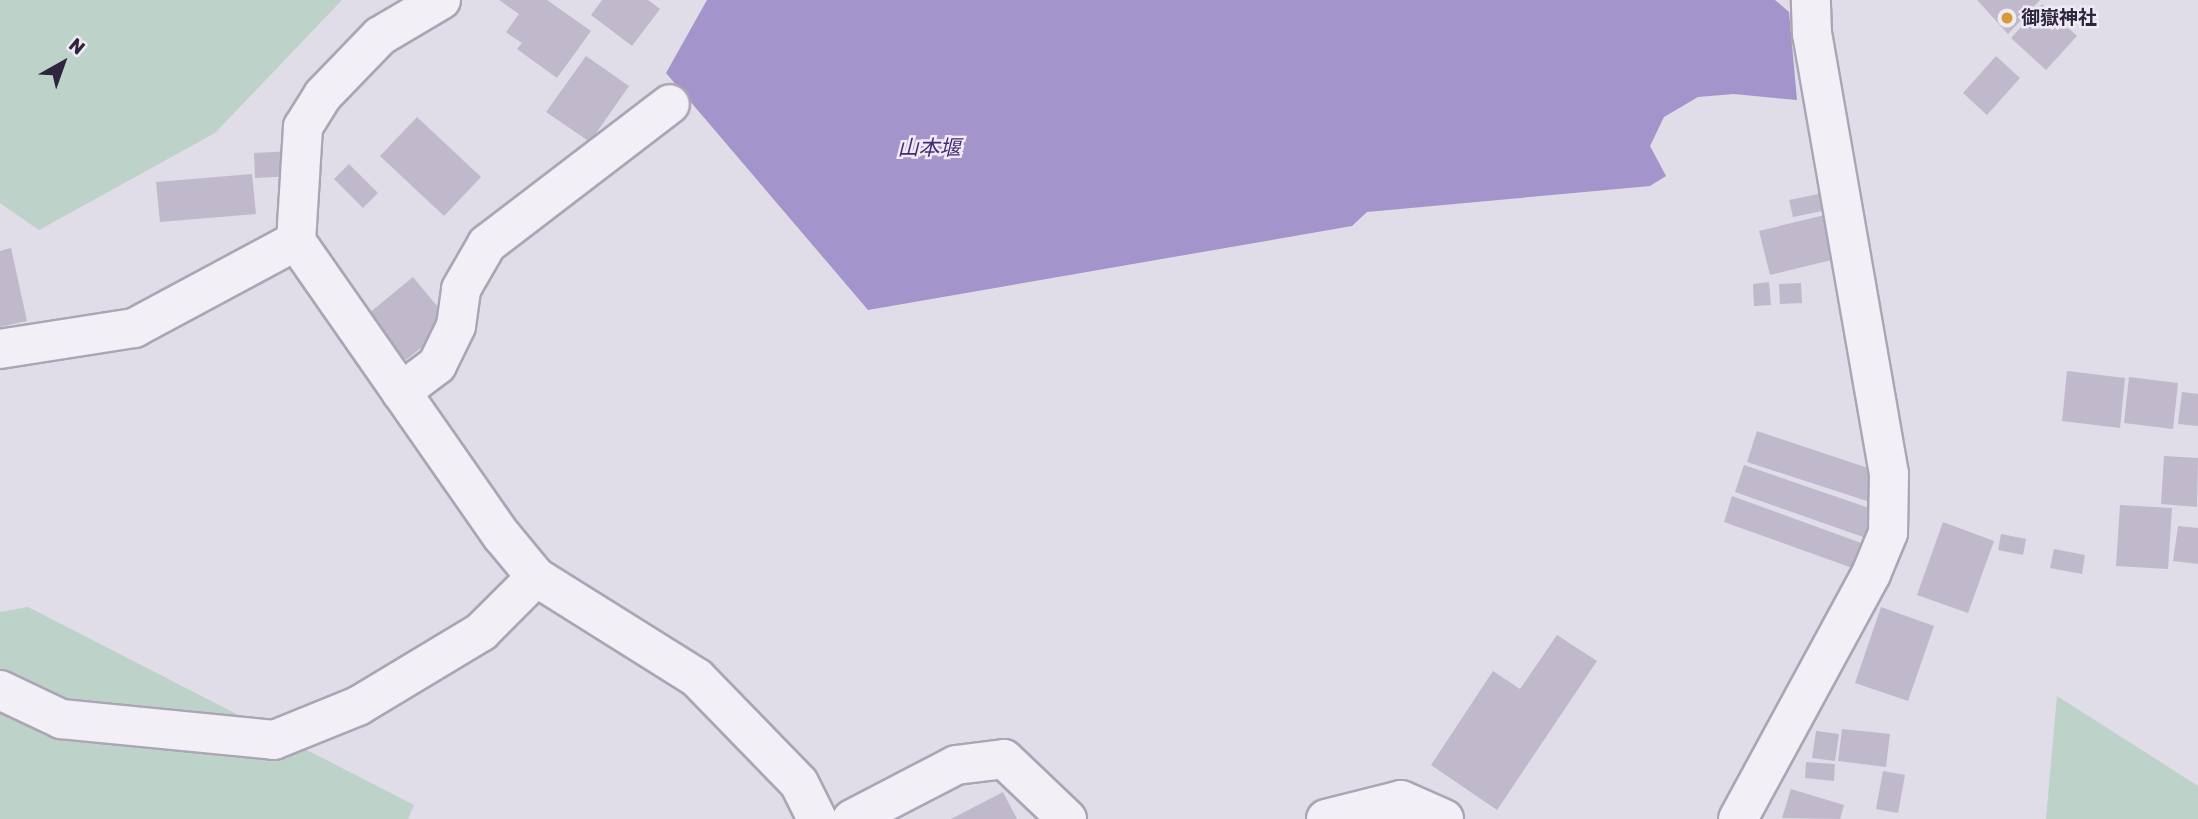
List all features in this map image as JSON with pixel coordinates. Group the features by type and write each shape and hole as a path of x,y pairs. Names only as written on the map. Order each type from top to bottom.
{"street":[{"path":"441,0 380,36 323,95 303,127 296,241 502,536 536,577 697,678 799,783 817,819"},
{"path":"1738,819 1871,575 1888,533 1889,474 1812,34 1811,0"},
{"path":"401,392 437,365 456,326 461,289 487,244 670,104"},
{"path":"0,349 134,328 296,241"},
{"path":"0,690 61,719 274,740 358,706 481,632 536,577"},
{"path":"852,819 956,765 1004,759 1067,819"},
{"path":"1326,819 1401,800 1444,819"}],"green space":[{"path":"0,0 342,0 215,133 39,230 0,203"},
{"path":"28,607 414,805 408,819 0,819 0,612"},
{"path":"2057,696 2198,786 2198,819 2046,819"}],"water":[{"name":"山本堰","path":"707,0 1775,0 1789,12 1797,100 1734,94 1698,97 1664,117 1650,146 1666,176 1650,186 1367,212 1352,226 868,310 666,73"}],"building":[{"path":"499,0 547,0 591,31 557,78 517,49 522,43 506,32 519,14"},
{"path":"602,0 648,0 660,9 632,46 591,15"},
{"name":"御嶽神社","path":"1977,0 2040,0 2008,34"},
{"path":"2042,4 2077,36 2046,70 2011,38"},
{"path":"586,56 629,86 590,142 546,112"},
{"path":"1996,56 2020,78 1987,115 1963,93"},
{"path":"417,117 481,177 444,216 380,156"},
{"path":"292,151 294,176 255,178 254,153"},
{"path":"349,164 378,193 363,208 334,179"},
{"path":"252,174 256,214 160,222 156,182"},
{"path":"1828,192 1832,209 1793,217 1789,200"},
{"path":"1837,212 1848,256 1770,275 1759,231"},
{"path":"11,248 27,321 0,327 0,251"},
{"path":"413,277 451,323 406,360 368,314"},
{"path":"1769,282 1771,305 1754,306 1753,284"},
{"path":"1801,283 1802,303 1780,304 1779,284"},
{"path":"2067,371 2125,378 2120,428 2062,421"},
{"path":"2129,377 2178,383 2173,429 2124,423"},
{"path":"2182,392 2198,394 2198,426 2178,424"},
{"path":"1757,431 1880,472 1870,502 1747,462"},
{"path":"2164,456 2198,458 2197,507 2161,504"},
{"path":"1744,465 1875,510 1866,538 1735,492"},
{"path":"1732,496 1864,544 1855,569 1724,522"},
{"path":"2120,505 2172,508 2168,569 2116,566"},
{"path":"1943,522 1994,541 1968,613 1917,595"},
{"path":"2178,526 2198,528 2198,564 2173,561"},
{"path":"2001,534 2026,539 2023,555 1998,550"},
{"path":"2054,549 2085,555 2082,574 2050,568"},
{"path":"1881,607 1934,626 1908,701 1855,683"},
{"path":"1557,635 1597,661 1497,810 1431,765 1493,671 1520,689"},
{"path":"1842,729 1890,734 1886,767 1838,761"},
{"path":"1816,731 1839,734 1835,761 1812,758"},
{"path":"1806,762 1835,764 1834,781 1805,778"},
{"path":"1883,771 1905,775 1898,813 1876,809"},
{"path":"1791,789 1844,805 1840,819 1782,818"},
{"path":"1003,792 1017,819 951,819"}],"place":[{"name":"御嶽神社","path":"2007,18"}]}
